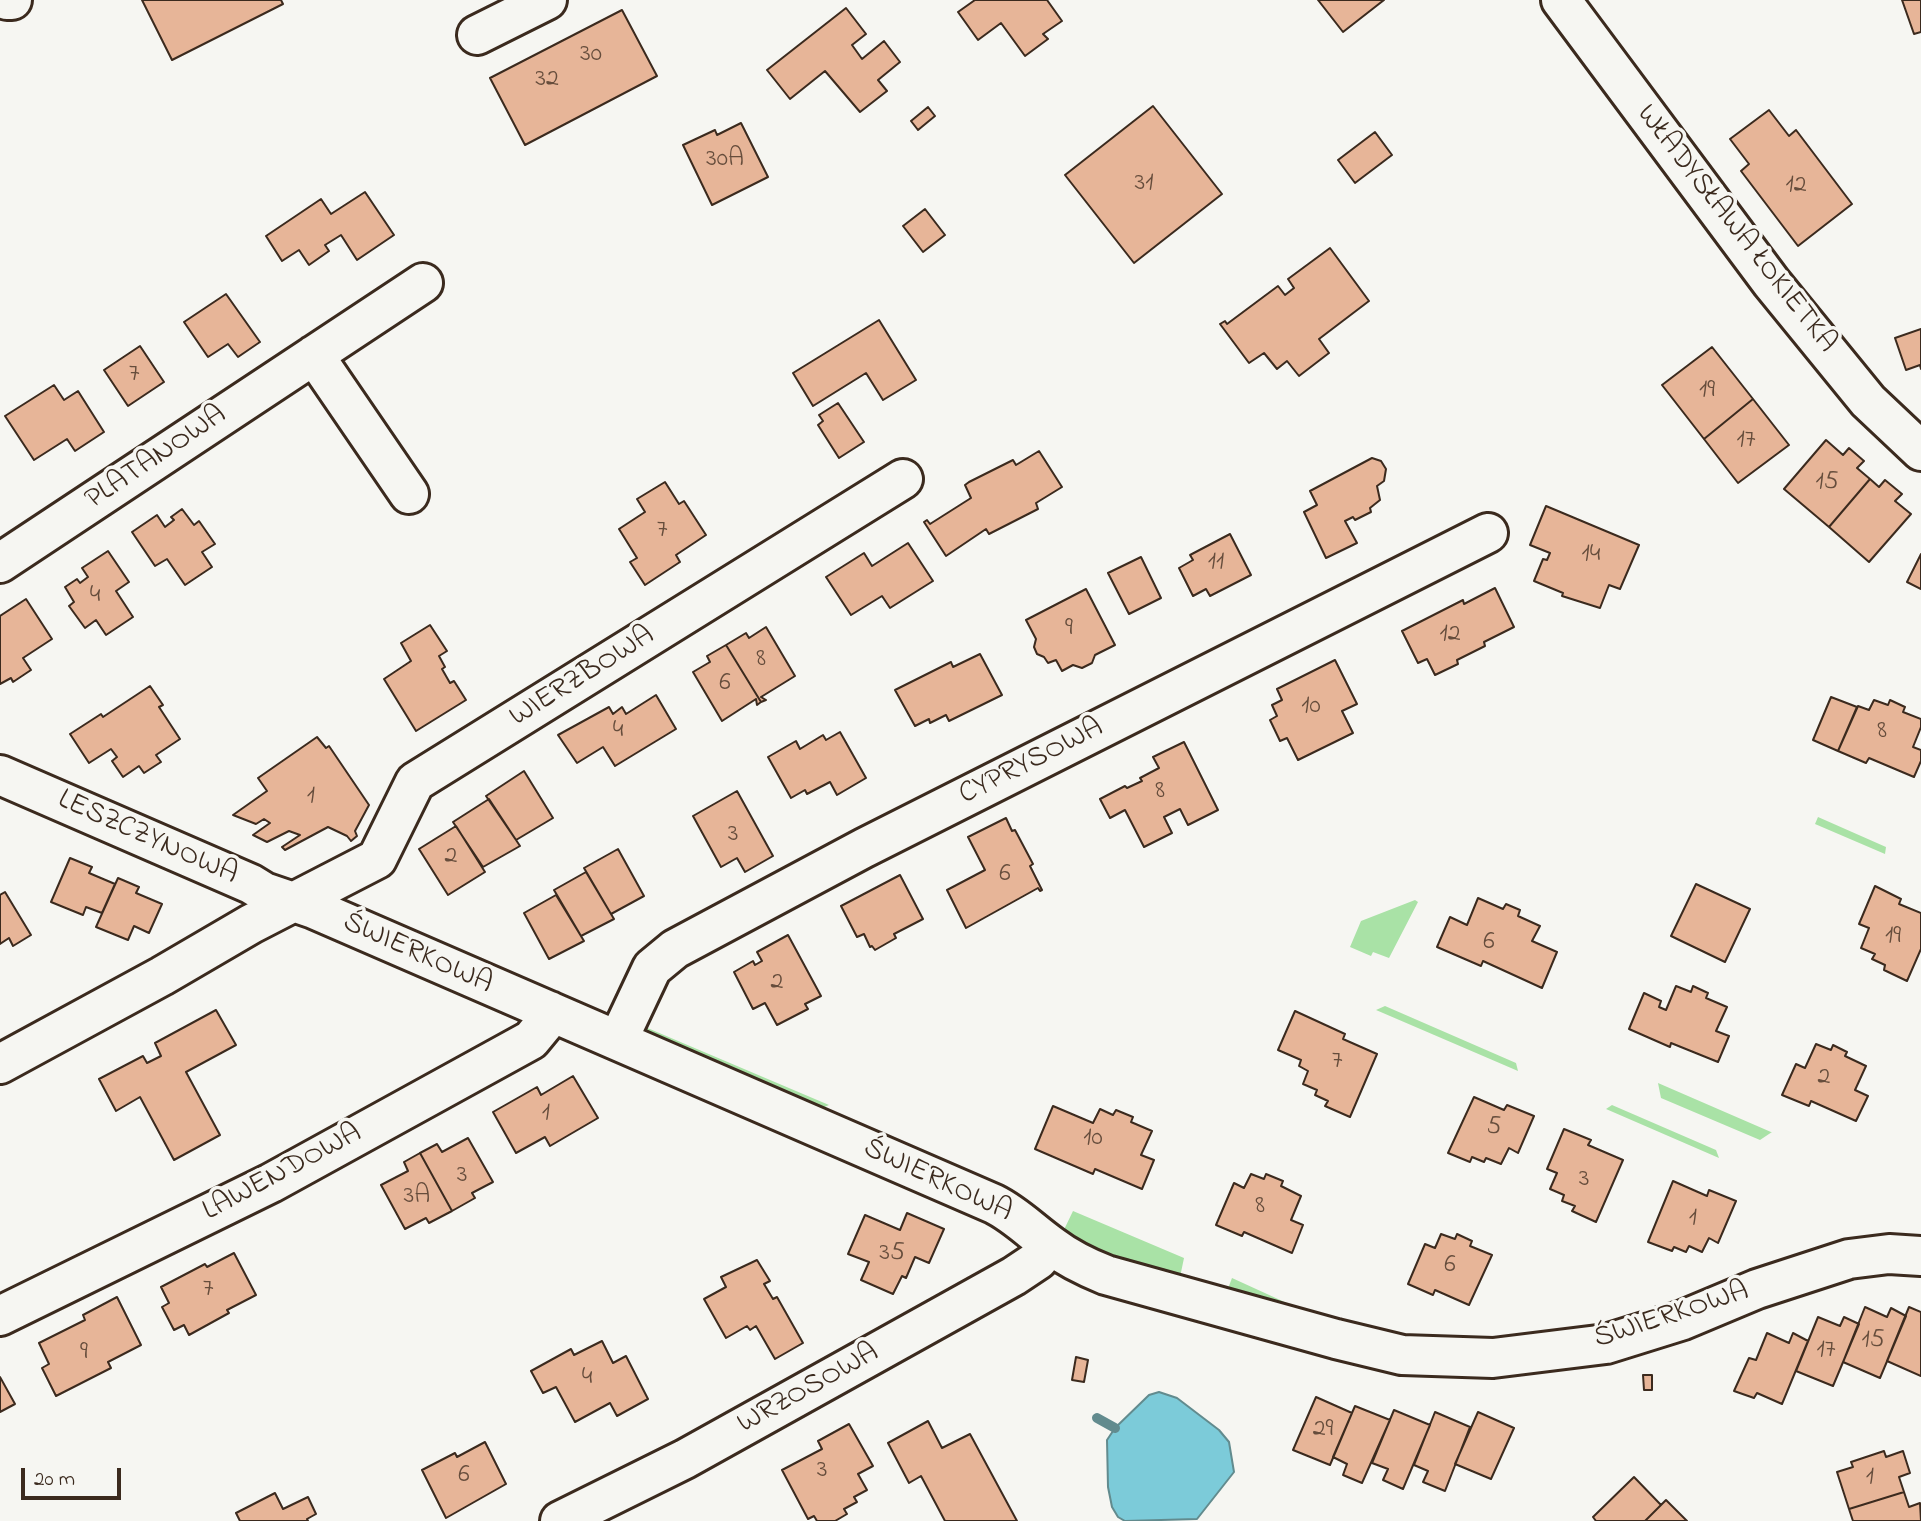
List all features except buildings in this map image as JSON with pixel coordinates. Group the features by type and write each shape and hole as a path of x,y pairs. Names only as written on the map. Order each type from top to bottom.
{"street":[{"path":"477,35 547,0"},
{"name":"WŁADYSŁAWA ŁOKIETKA","path":"1561,0 1771,282 1868,401 1921,451"},
{"name":"PLATANOWA","path":"0,563 423,283"},
{"path":"314,355 409,494"},
{"name":"WIERZBOWA","path":"294,902 377,859 415,782 903,480"},
{"name":"CYPRYSOWA","path":"618,1040 652,968 675,949 864,848 1488,533"},
{"name":"LESZCZYNOWA","path":"0,775 264,892 294,902"},
{"path":"0,1064 294,902"},
{"name":"ŚWIERKOWA","path":"294,902 994,1204 1015,1216 1076,1263 1106,1275 1402,1355 1493,1358 1606,1344 1683,1320 1757,1289 1849,1259 1889,1254 1921,1256"},
{"name":"LAWENDOWA","path":"0,1316 271,1183 531,1040 545,1023 550,1011"},
{"name":"WRZOSOWA","path":"560,1521 684,1459 1002,1283 1038,1260 1050,1245"}],"green space":[{"path":"1818,817 1886,847 1885,854 1815,824"},
{"path":"1415,900 1418,902 1389,958 1373,952 1371,956 1350,947 1361,921"},
{"path":"1385,1006 1516,1063 1518,1071 1376,1010"},
{"path":"638,1024 829,1105 815,1111 643,1037"},
{"path":"1658,1083 1772,1132 1760,1140 1661,1098"},
{"path":"1612,1105 1716,1150 1719,1158 1606,1109"},
{"path":"1073,1211 1184,1258 1179,1282 1060,1238"},
{"path":"1232,1278 1302,1310 1398,1333 1392,1341 1226,1294"}],"water":[{"path":"1159,1392 1177,1398 1219,1430 1229,1442 1234,1472 1197,1519 1125,1521 1118,1517 1112,1507 1108,1487 1107,1440 1115,1428 1149,1395"}],"waterway":[{"path":"1097,1418 1115,1428"}]}
